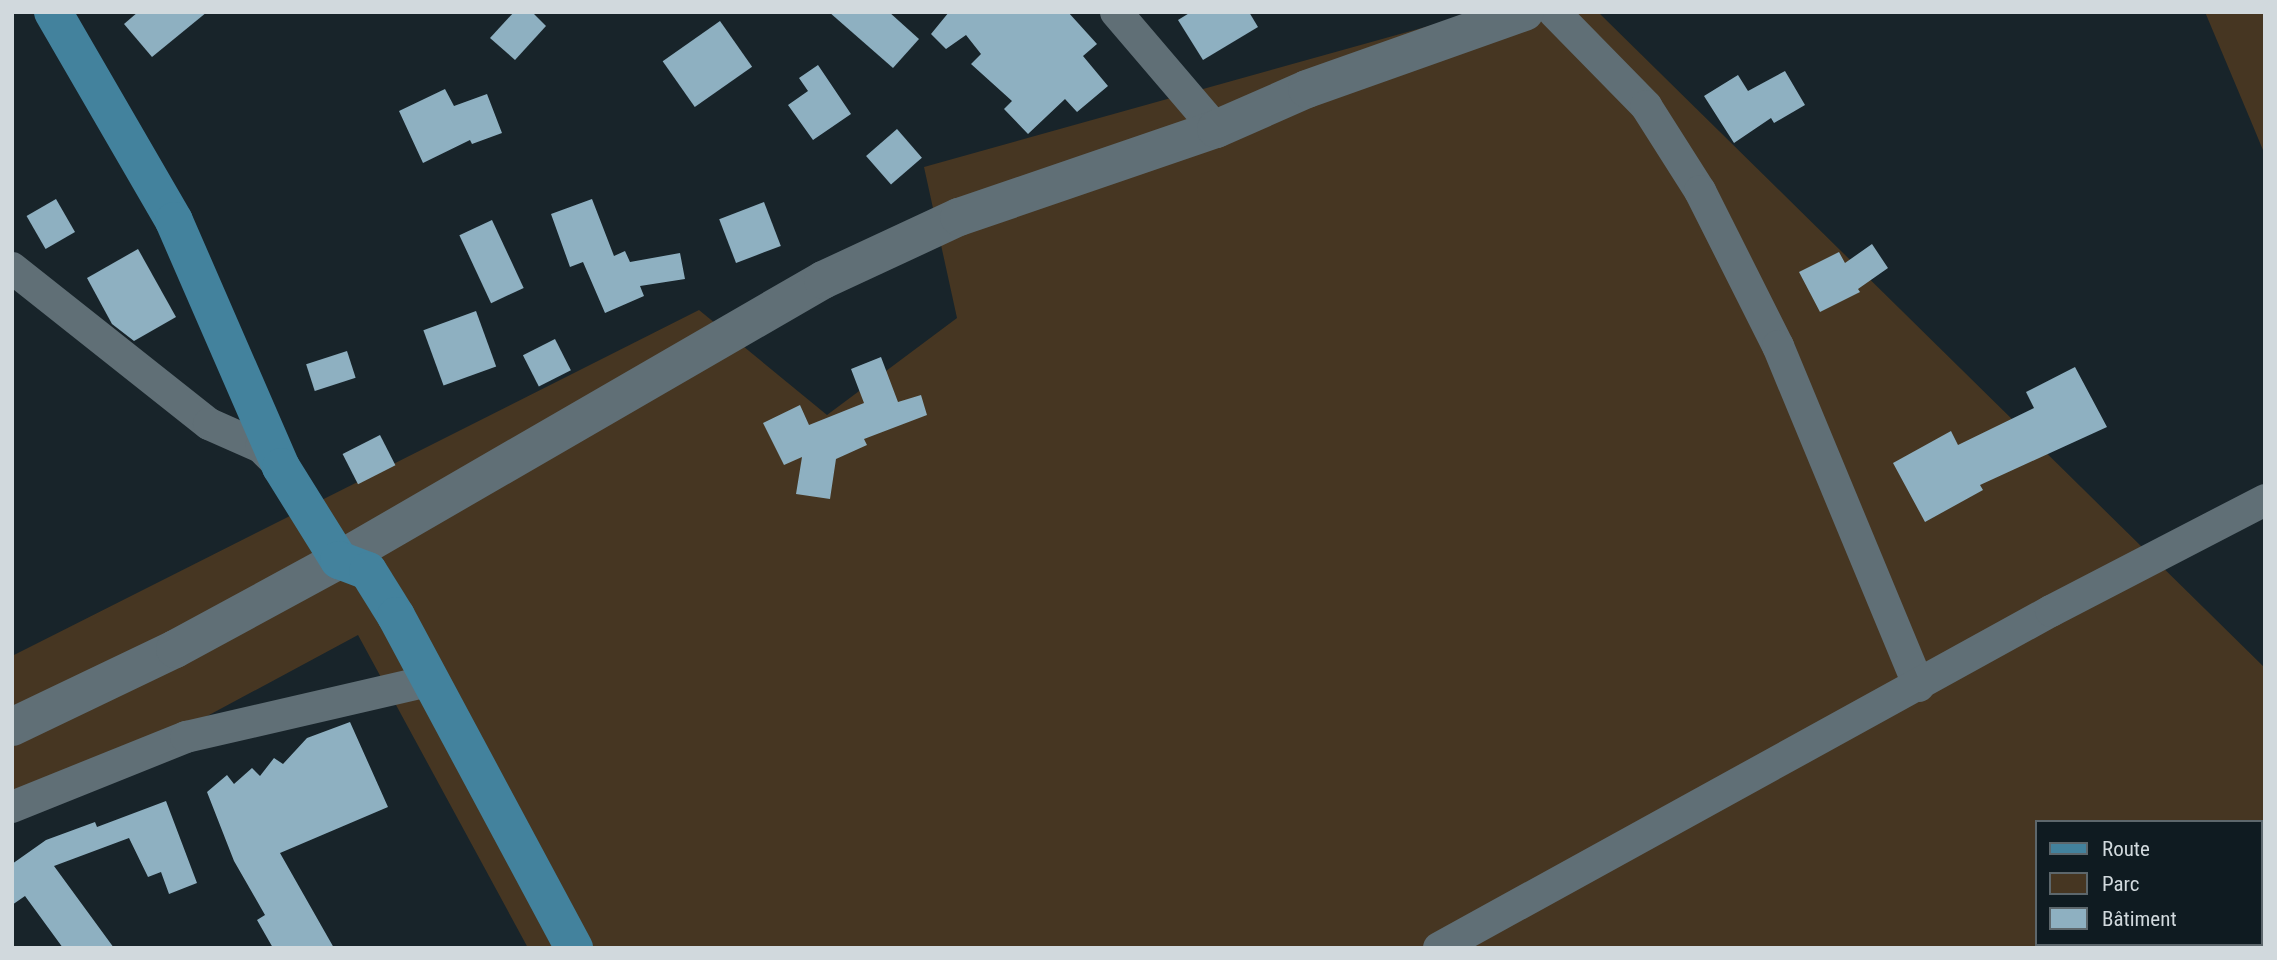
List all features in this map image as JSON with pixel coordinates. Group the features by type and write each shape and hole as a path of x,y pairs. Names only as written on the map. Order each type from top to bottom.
{"main road":[{"path":"53,12 174,221 281,467 340,560 368,571 574,948"}],"street":[{"path":"1116,12 1216,129"},
{"path":"12,727 175,649 340,560 822,280 959,217 1216,129 1307,89 1525,12"},
{"path":"1554,12 1646,106 1700,191 1778,346 1919,686"},
{"path":"12,268 209,424 261,447 281,467"},
{"path":"1439,948 2051,611 2265,500"},
{"path":"12,807 186,737 429,681"}],"green space":[{"path":"1479,12 1598,12 2265,668 2265,948 528,948 358,635 12,821 12,656 699,310 827,415 957,318 924,167"},
{"path":"2205,12 2265,12 2265,155 2253,126"}],"building":[{"path":"138,12 207,12 152,57 124,24"},
{"path":"514,12 532,12 546,26 515,60 490,38"},
{"path":"829,12 889,12 919,39 893,68"},
{"path":"949,12 1068,12 1097,44 1083,56 1108,86 1077,112 1065,99 1028,134 1004,109 1012,101 971,64 981,54 966,35 946,49 931,34"},
{"path":"1191,12 1249,12 1258,27 1203,60 1178,20"},
{"path":"720,21 752,67 695,107 663,61"},
{"path":"818,65 851,114 813,140 788,105 808,91 799,78"},
{"path":"1785,71 1805,105 1774,123 1771,118 1734,143 1704,96 1738,75 1748,91"},
{"path":"445,89 454,106 487,94 502,133 472,144 470,140 423,163 399,111"},
{"path":"897,129 922,158 891,185 866,156"},
{"path":"56,199 75,232 46,249 27,216"},
{"path":"592,199 614,256 625,251 630,262 680,253 685,279 640,286 644,296 605,313 583,262 570,267 551,214"},
{"path":"764,202 781,246 736,263 719,219"},
{"path":"492,220 524,288 491,303 459,235"},
{"path":"1872,244 1888,268 1858,289 1860,292 1820,312 1799,272 1839,252 1845,263"},
{"path":"138,249 176,317 134,341 112,324 87,278"},
{"path":"476,311 496,366 444,386 423,330"},
{"path":"555,339 571,370 539,387 523,355"},
{"path":"347,351 356,378 315,391 306,364"},
{"path":"881,357 898,402 921,395 927,415 864,439 867,445 836,459 830,499 796,494 802,457 784,465 763,423 800,405 809,425 864,403 851,369"},
{"path":"2075,367 2107,427 1980,485 1983,490 1925,522 1893,463 1951,431 1958,445 2034,408 2026,392"},
{"path":"380,435 395,465 358,484 343,454"},
{"path":"350,722 388,807 280,853 334,948 273,948 257,920 265,915 234,861 207,792 227,775 234,784 252,768 260,776 274,758 283,764 307,738"},
{"path":"166,801 197,883 169,894 161,872 148,877 129,838 54,866 114,948 63,948 25,896 12,905 12,864 46,840 95,822 97,827"}]}
